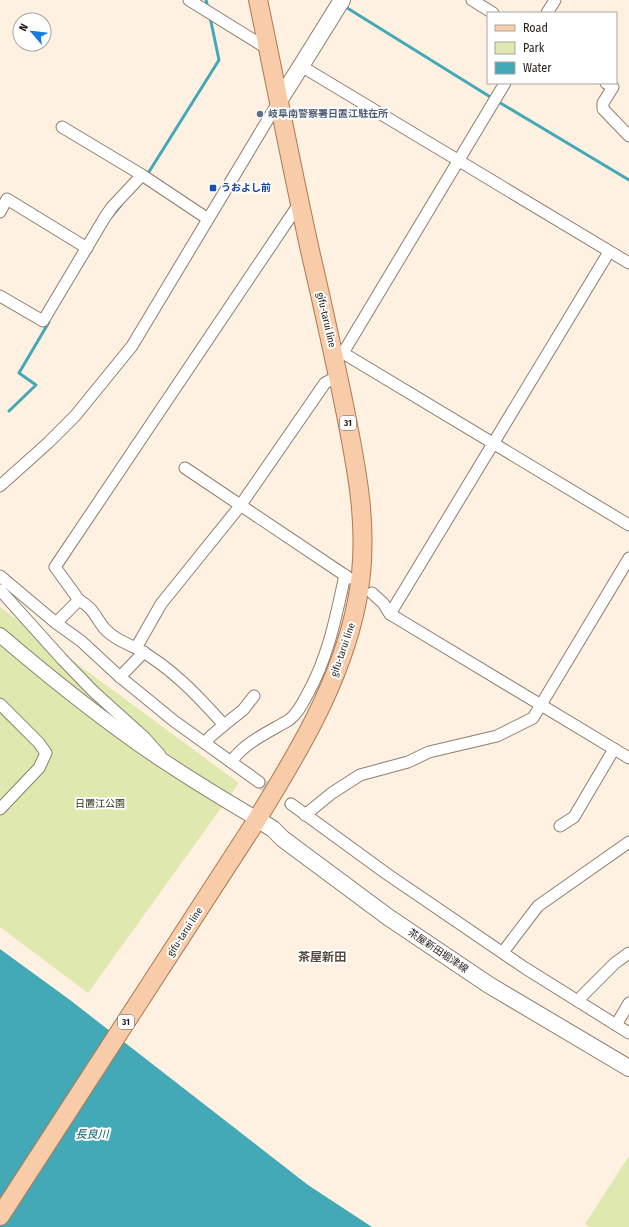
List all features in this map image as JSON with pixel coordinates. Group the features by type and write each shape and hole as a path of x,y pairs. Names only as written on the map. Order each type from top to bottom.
{"main road":[{"name":"gifu-tarui line","path":"0,1216 254,824 296,754 329,687 351,629 361,575 363,551 362,514 355,459 338,376 338,353 299,204 258,0"},
{"path":"279,101 342,0"},
{"name":"茶屋新田堀津線","path":"254,824 272,829 283,839 388,917 489,985 629,1068"}],"street":[{"path":"189,0 268,49"},
{"path":"472,0 491,12"},
{"path":"548,12 555,0"},
{"path":"302,66 629,263"},
{"path":"504,84 338,353 629,525"},
{"path":"608,84 612,87 603,103 603,110 629,136"},
{"path":"0,486 49,442 75,416 132,346 279,101"},
{"path":"62,127 142,175 208,219"},
{"path":"0,296 43,321 105,217 112,207 142,175"},
{"path":"0,212 8,200 86,248"},
{"path":"224,725 177,676 140,650 113,636 105,628 95,612 79,600 55,567 299,204"},
{"path":"390,614 609,252"},
{"path":"120,677 140,650 161,604 240,506 325,383 338,376"},
{"path":"184,468 347,576 331,637 322,664 295,716 244,747 231,762"},
{"path":"305,815 332,793 360,775 408,762 429,752 497,736 533,718 629,558"},
{"path":"0,576 80,641 120,677 174,720 259,782"},
{"path":"0,590 67,665 93,691 144,737 170,765"},
{"path":"372,594 390,614 629,758"},
{"path":"56,623 79,600"},
{"path":"0,635 121,732 254,824"},
{"path":"205,743 211,736 243,710 254,696"},
{"path":"0,704 39,743 46,753 39,768 0,809"},
{"path":"560,826 574,818 614,749"},
{"path":"291,804 387,874 525,968 629,1033"},
{"path":"503,952 538,906 629,842"},
{"path":"579,1002 582,996 615,963 629,953"},
{"path":"616,1025 629,1003"}],"green space":[{"name":"日置江公園","path":"0,607 239,783 88,993 0,927"},
{"path":"629,1156 629,1227 590,1227 585,1224"}],"water":[{"name":"長良川","path":"0,949 70,1000 308,1185 372,1227 0,1227"}],"waterway":[{"path":"206,0 208,8"},
{"path":"344,6 492,98"},
{"path":"147,175 219,60 210,17"},
{"path":"497,101 629,180"},
{"path":"112,216 121,205"},
{"path":"9,411 36,385 19,373 49,322"}],"tunnel":[{"path":"259,782 291,804"}],"place":[{"name":"岐阜南警察署日置江駐在所","path":"260,114"},
{"name":"うおよし前","path":"213,188"}],"district":[{"name":"茶屋新田","path":"322,957"}]}
